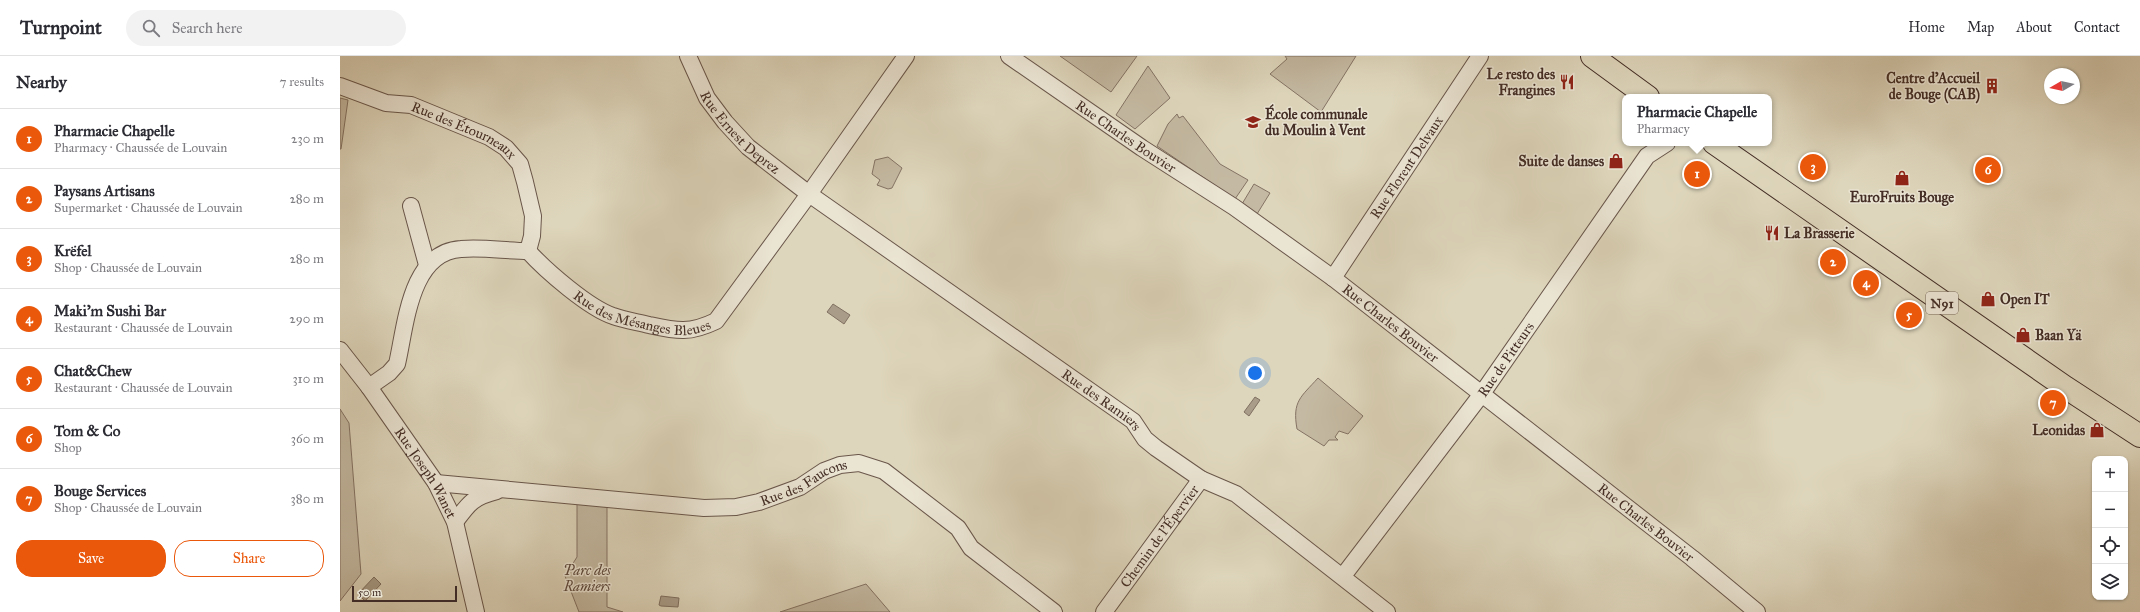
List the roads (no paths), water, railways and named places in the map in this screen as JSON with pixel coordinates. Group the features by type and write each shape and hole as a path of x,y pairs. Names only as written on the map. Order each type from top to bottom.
{"main road":[{"path":"1580,56 1618,76"},
{"path":"1592,56 1644,94"},
{"name":"N91","path":"1718,146 2052,379 2140,436"}],"street":[{"name":"Rue Ernest Deprez","path":"688,56 707,98 725,122 748,147 809,194"},
{"name":"Rue des Mésanges Bleues","path":"528,252 546,270 594,306 612,316 678,332 702,328 716,320 809,194 906,56"},
{"name":"Rue Charles Bouvier","path":"1009,56 1148,152 1234,207 1333,278 1481,395 1692,558 1757,612"},
{"name":"Rue Florent Delvaux","path":"1333,278 1480,56"},
{"name":"Rue des Étourneaux","path":"340,86 386,103 411,105 489,137 506,148 520,164 526,182 533,216 532,236 528,252"},
{"name":"Rue de Pitteurs","path":"1343,576 1481,395 1647,156 1662,146"},
{"name":"Rue des Ramiers","path":"809,194 1133,421 1145,439 1201,479 1236,494 1343,576 1387,612"},
{"path":"411,206 427,265"},
{"path":"369,387 389,373 397,364 416,283 427,265 438,255 460,249 528,252"},
{"name":"Rue Joseph Wanet","path":"340,350 369,387 439,489 455,522 476,612"},
{"name":"Rue des Faucons","path":"439,489 502,490 704,508 736,507 759,502 800,487 824,471 840,465 859,463 884,471 958,528 971,548 1054,612"},
{"name":"Chemin de l'Épervier","path":"1104,612 1201,479"},
{"name":"Rue des Faucons","path":"439,489 480,495 502,490"},
{"name":"Rue des Faucons","path":"455,522 467,505 480,495"}],"place":[{"name":"Le resto des Frangines","path":"1567,82"},
{"name":"Centre d'Accueil de Bouge (CAB)","path":"1992,86"},
{"name":"École communale du Moulin à Vent","path":"1253,122"},
{"name":"Suite de danses","path":"1616,161"},
{"name":"Krëfel","path":"1813,167"},
{"name":"Tom & Co","path":"1988,170"},
{"name":"Pharmacie Chapelle","path":"1697,174"},
{"name":"EuroFruits Bouge","path":"1902,178"},
{"name":"La Brasserie","path":"1772,233"},
{"name":"Paysans Artisans","path":"1833,262"},
{"name":"Maki'm Sushi Bar","path":"1866,283"},
{"name":"Open IT","path":"1988,299"},
{"name":"Chat&Chew","path":"1909,315"},
{"name":"Baan Yä","path":"2023,335"},
{"name":"Bouge Services","path":"2053,403"},
{"name":"Leonidas","path":"2097,430"}],"park label":[{"name":"Parc des Ramiers","path":"587,578"}]}
